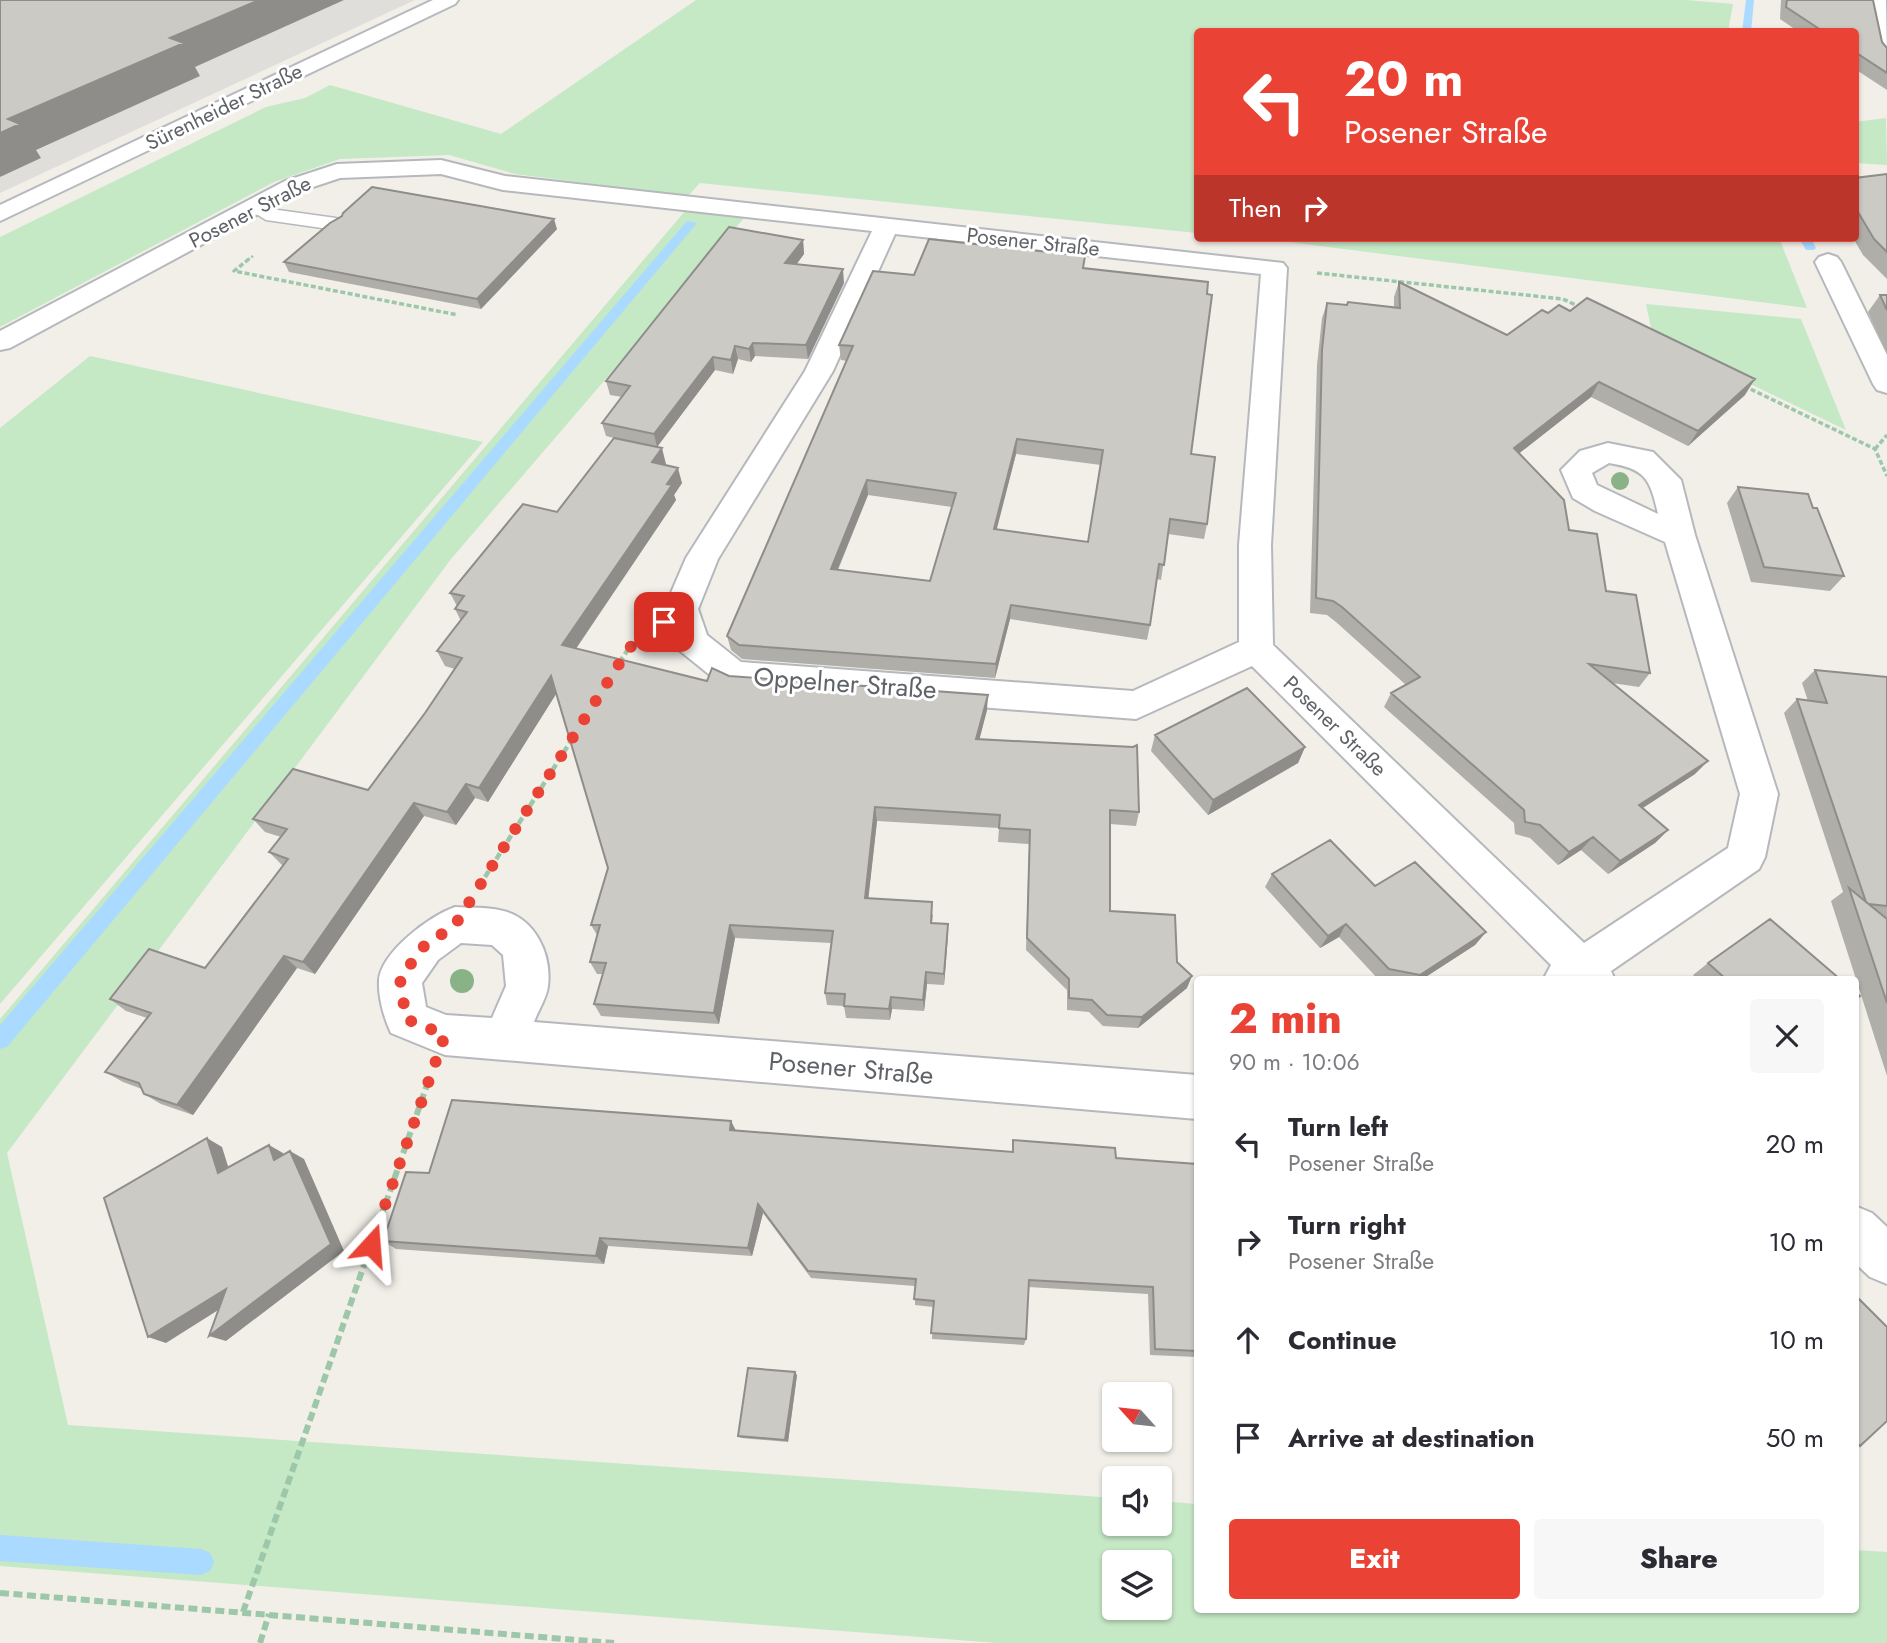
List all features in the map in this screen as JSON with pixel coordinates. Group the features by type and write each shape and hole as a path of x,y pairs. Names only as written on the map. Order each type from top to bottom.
{"street":[{"name":"Sürenheider Straße","path":"0,214 449,0"},
{"path":"1876,0 1887,53"},
{"name":"Posener Straße","path":"0,342 293,186 337,171 441,167 503,183 1274,268"},
{"path":"681,609 702,558 819,371 886,227"},
{"path":"1828,262 1887,384"},
{"path":"1256,649 1255,545 1274,268"},
{"name":"Posener Straße","path":"1256,649 1580,976 1745,857 1759,794 1679,535"},
{"name":"Oppelner Straße","path":"681,609 692,642 733,675 1136,705 1256,649"},
{"path":"455,925 501,928 523,946 527,986 505,1040"},
{"name":"Posener Straße","path":"455,925 423,947 400,979 406,1019 445,1035 1194,1097"},
{"path":"1859,1234 1887,1260"}],"lane":[{"path":"254,207 266,215 336,224"}],"path":[{"path":"297,219 234,271 458,315"},
{"path":"1274,268 1563,299 1587,311"},
{"path":"352,294 363,285"},
{"path":"1742,385 1875,449 1887,475"},
{"path":"1875,449 1887,435"},
{"path":"615,671 629,648 681,609"},
{"path":"455,925 578,729"},
{"path":"243,1612 445,1035"},
{"path":"0,1593 614,1643"},
{"path":"260,1643 270,1614"}],"shaded area":[{"path":"0,0 415,0 0,193"}],"green space":[{"path":"696,0 1686,0 1733,4 1729,28 1194,28 1194,233 700,183 688,196 515,174 449,155 340,159 274,182 0,327 0,237 266,107 305,98 330,85 501,134"},
{"path":"1886,118 1887,165 1859,163 1859,121"},
{"path":"685,211 744,218 451,559 7,1153 68,1425 1102,1497 1102,1536 1172,1536 1172,1502 1194,1504 1194,1613 1859,1613 1859,1550 1887,1552 1887,1643 997,1643 0,1566 0,1019"},
{"path":"1289,242 1781,242 1807,308"},
{"path":"1646,304 1801,319 1846,430 1653,337"},
{"path":"90,356 483,442 0,1004 0,428"}],"building":[{"path":"0,0 259,0 170,38 184,43 8,119 20,124 0,133"},
{"path":"1787,0 1873,0 1882,42 1887,48 1887,73 1859,55 1859,28 1818,28 1786,7"},
{"path":"1887,174 1887,252 1874,239 1859,214 1859,178"},
{"path":"372,187 554,219 477,299 284,262 342,216"},
{"path":"729,227 803,240 785,263 843,269 806,345 753,343 749,349 735,346 731,360 713,357 654,434 602,423 630,386 606,381"},
{"path":"929,239 1085,256 1083,268 1208,282 1207,294 1212,295 1191,454 1215,457 1207,524 1170,519 1164,565 1159,564 1150,625 1011,605 996,664 739,645 727,636 853,346 839,345 873,271 914,275","holes":["1017,439 1103,450 1088,542 994,529","867,480 956,493 930,581 831,569"]},
{"path":"1399,282 1507,335 1542,310 1548,313 1559,305 1570,311 1587,298 1755,379 1698,431 1599,382 1514,448 1564,500 1569,530 1597,534 1606,591 1636,595 1650,673 1589,664 1708,761 1639,805 1668,830 1620,861 1593,837 1569,852 1540,825 1525,822 1524,810 1391,693 1420,677 1342,607 1333,601 1316,598 1322,350 1327,303 1347,305 1348,302 1400,308"},
{"path":"1880,295 1887,295 1887,310"},
{"path":"614,438 662,448 652,462 678,468 667,484 672,485 562,645 707,681 712,668 729,676 988,695 976,739 1133,747 1137,745 1139,812 1110,810 1110,911 1175,915 1177,962 1192,976 1142,1017 1107,1015 1092,1000 1069,998 1069,979 1027,938 1030,830 999,828 1000,815 875,807 865,898 932,902 931,923 948,924 944,974 926,972 923,1000 891,997 889,1009 844,1006 845,994 825,993 833,931 730,925 714,1013 594,1004 606,963 590,962 600,925 591,925 608,868 551,676 479,788 466,784 447,812 414,803 303,962 284,956 177,1105 144,1094 139,1083 105,1072 151,1013 110,999 149,949 205,968 288,859 269,852 287,829 253,819 293,769 368,790 462,658 437,651 467,612 455,609 464,596 450,593 523,504 557,512"},
{"path":"1738,487 1808,494 1813,508 1817,508 1844,576 1764,567"},
{"path":"1815,670 1887,677 1887,906 1866,902 1797,699 1827,703"},
{"path":"1247,688 1305,747 1213,800 1155,735"},
{"path":"1330,840 1375,886 1415,862 1486,932 1420,975 1389,969 1346,924 1328,936 1272,874"},
{"path":"1849,888 1887,919 1887,1003"},
{"path":"1770,919 1836,976 1723,976 1708,963"},
{"path":"452,1100 731,1121 730,1130 1013,1152 1013,1140 1115,1148 1116,1158 1194,1164 1194,1351 1155,1349 1153,1287 1029,1280 1026,1339 931,1333 934,1301 914,1299 916,1279 808,1271 758,1204 748,1248 600,1238 596,1256 383,1241 406,1172 429,1173"},
{"path":"207,1138 218,1173 269,1145 274,1160 290,1151 331,1244 209,1336 226,1289 148,1337 104,1198"},
{"path":"1859,1299 1887,1327 1887,1421 1860,1446"},
{"path":"748,1368 795,1372 785,1440 738,1436"}],"waterway":[{"path":"1746,28 1750,0"},
{"path":"0,1040 691,223"},
{"path":"1807,242 1810,248"},
{"path":"0,1548 201,1562"}],"route":[{"path":"371,1245 445,1035 406,1019 400,979 423,947 455,925 629,648 664,622"}]}
